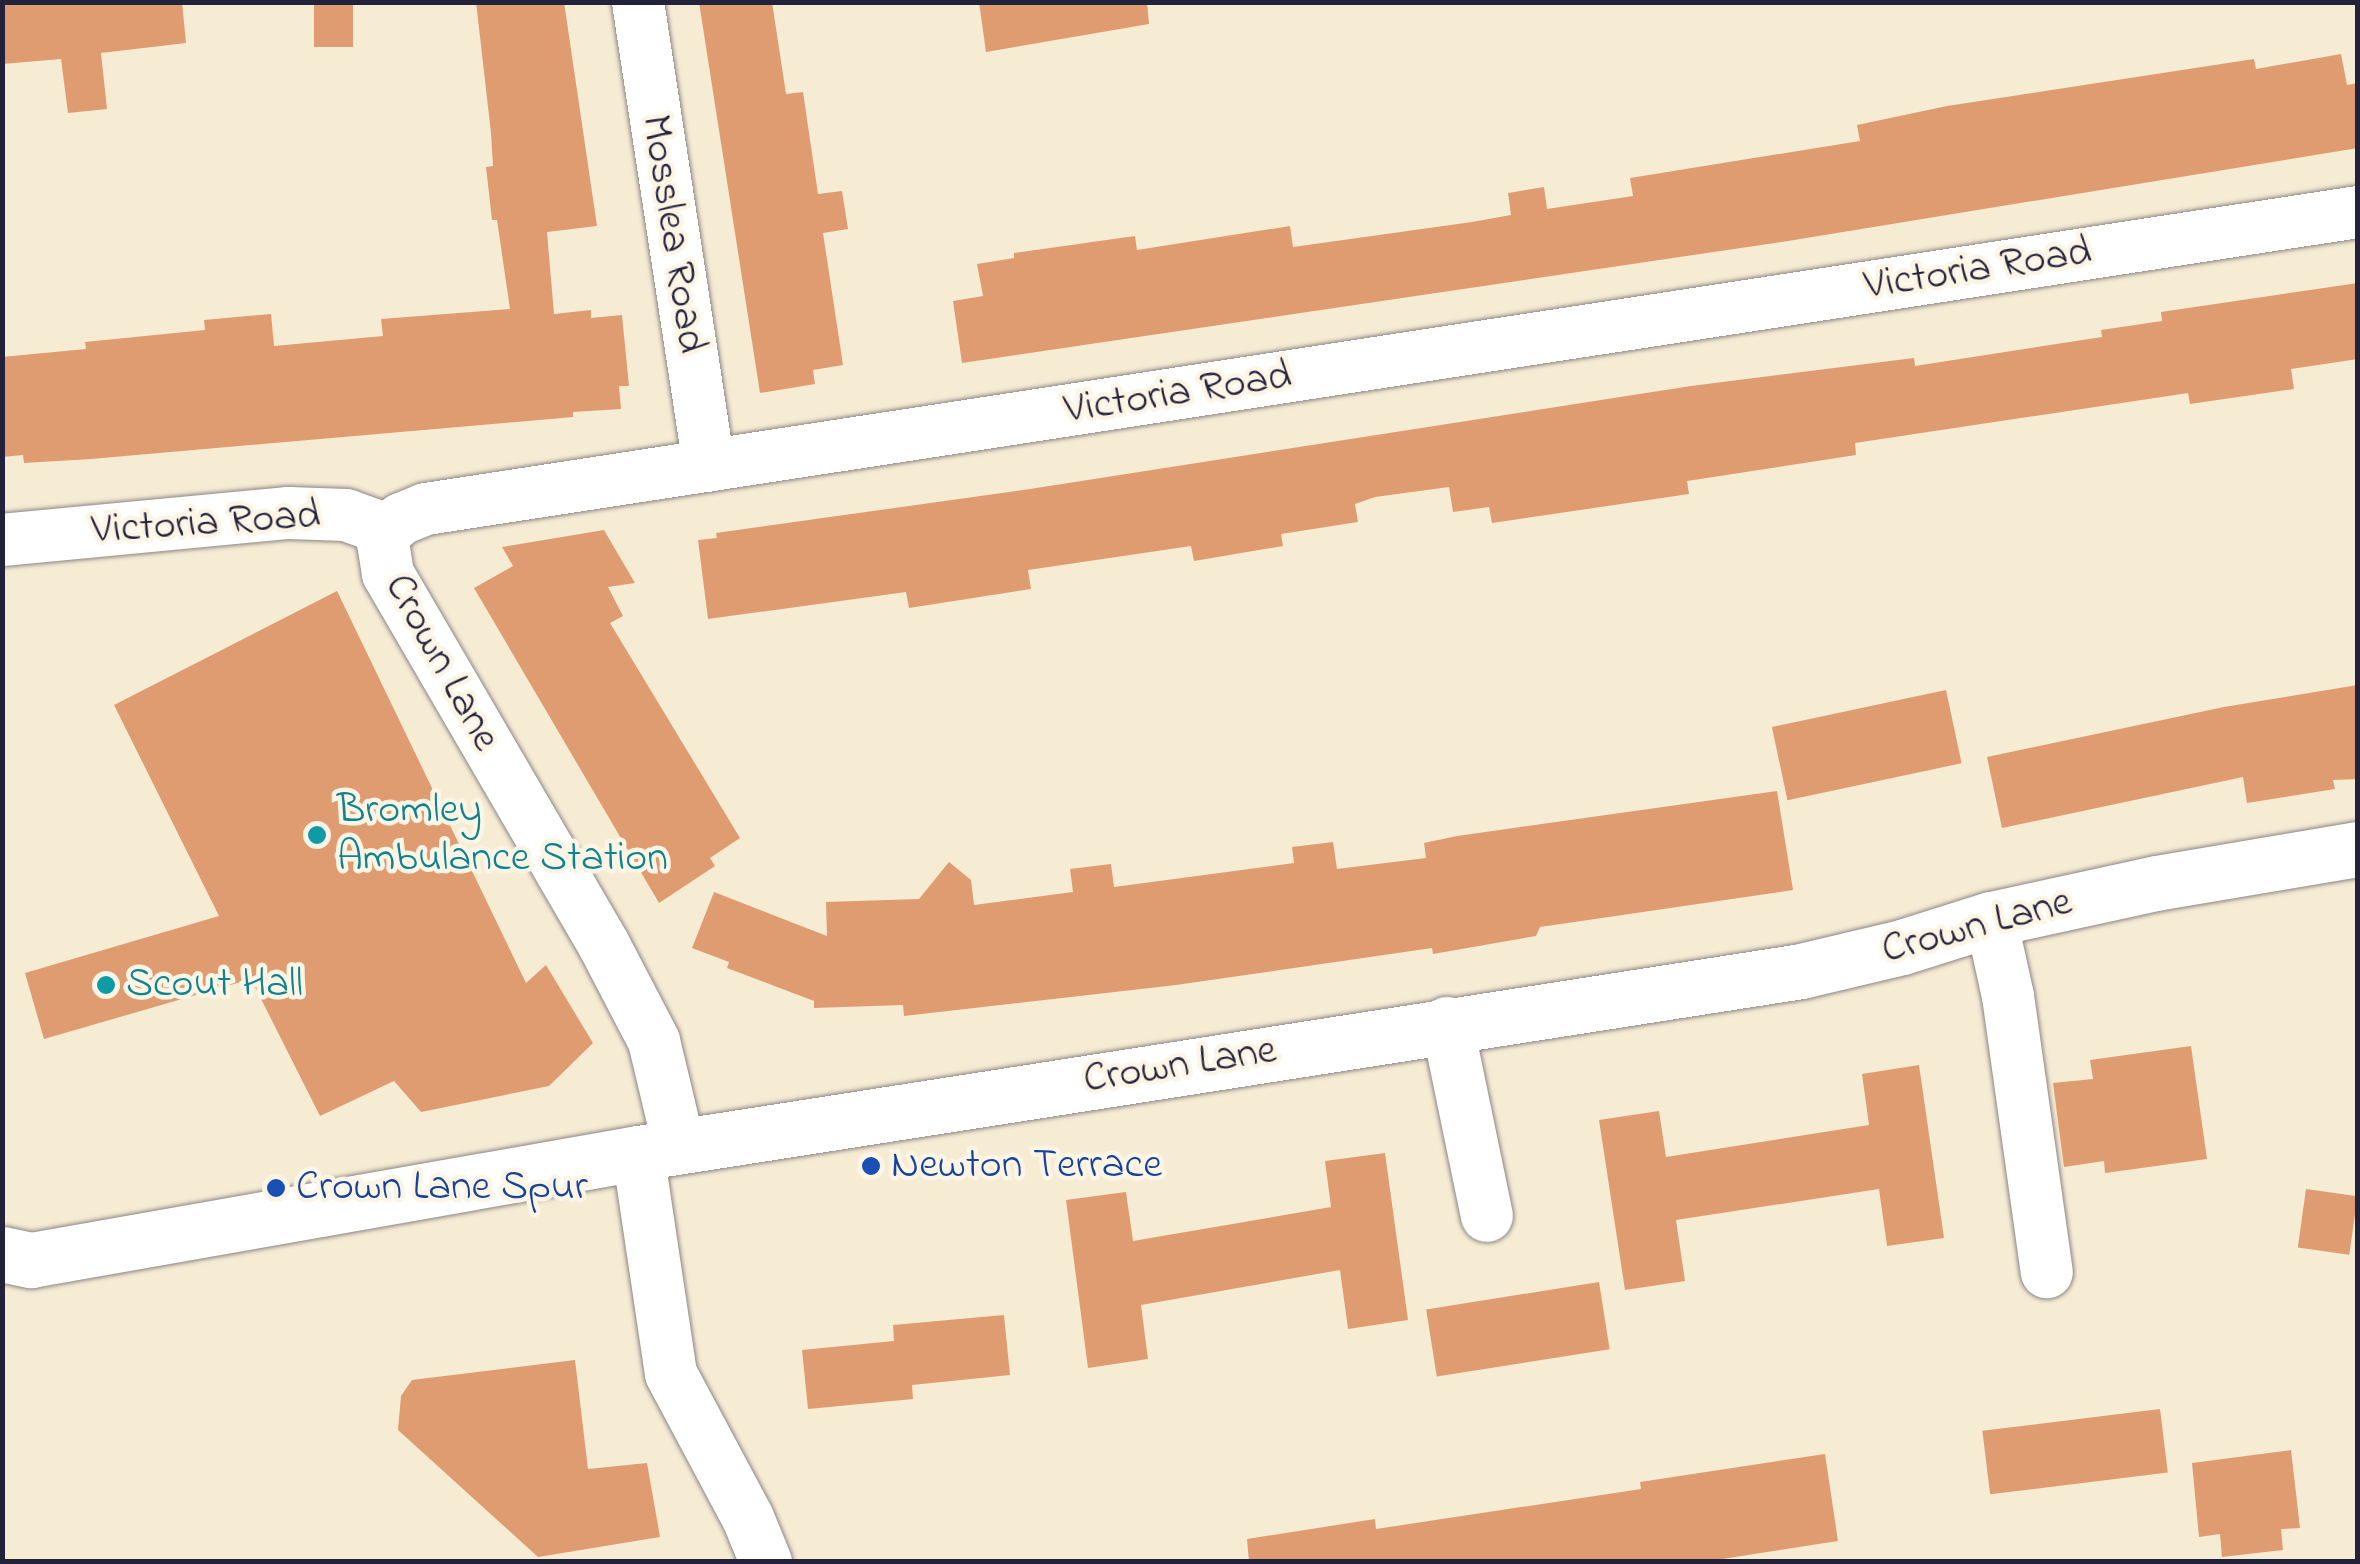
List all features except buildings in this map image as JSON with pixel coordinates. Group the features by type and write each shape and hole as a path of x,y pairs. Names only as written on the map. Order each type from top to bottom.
{"street":[{"name":"Mosslea Road","path":"638,2 709,466"},
{"name":"Victoria Road","path":"2,540 289,513 346,515 388,530 401,518 426,509 2358,212"},
{"name":"Crown Lane","path":"388,530 383,544 388,574 604,945 654,1041 658,1150 1446,1023 1801,971 1902,947 1991,919 2156,883 2358,849"},
{"path":"1991,919 2008,996 2047,1272"},
{"path":"1446,1023 1487,1216"},
{"path":"12,1270 658,1150 671,1374 748,1518 766,1562"}],"place":[{"name":"Bromley Ambulance Station","path":"317,835"},
{"name":"Scout Hall","path":"106,985"},
{"name":"Newton Terrace","path":"871,1166"},
{"name":"Crown Lane Spur","path":"276,1188"}]}
